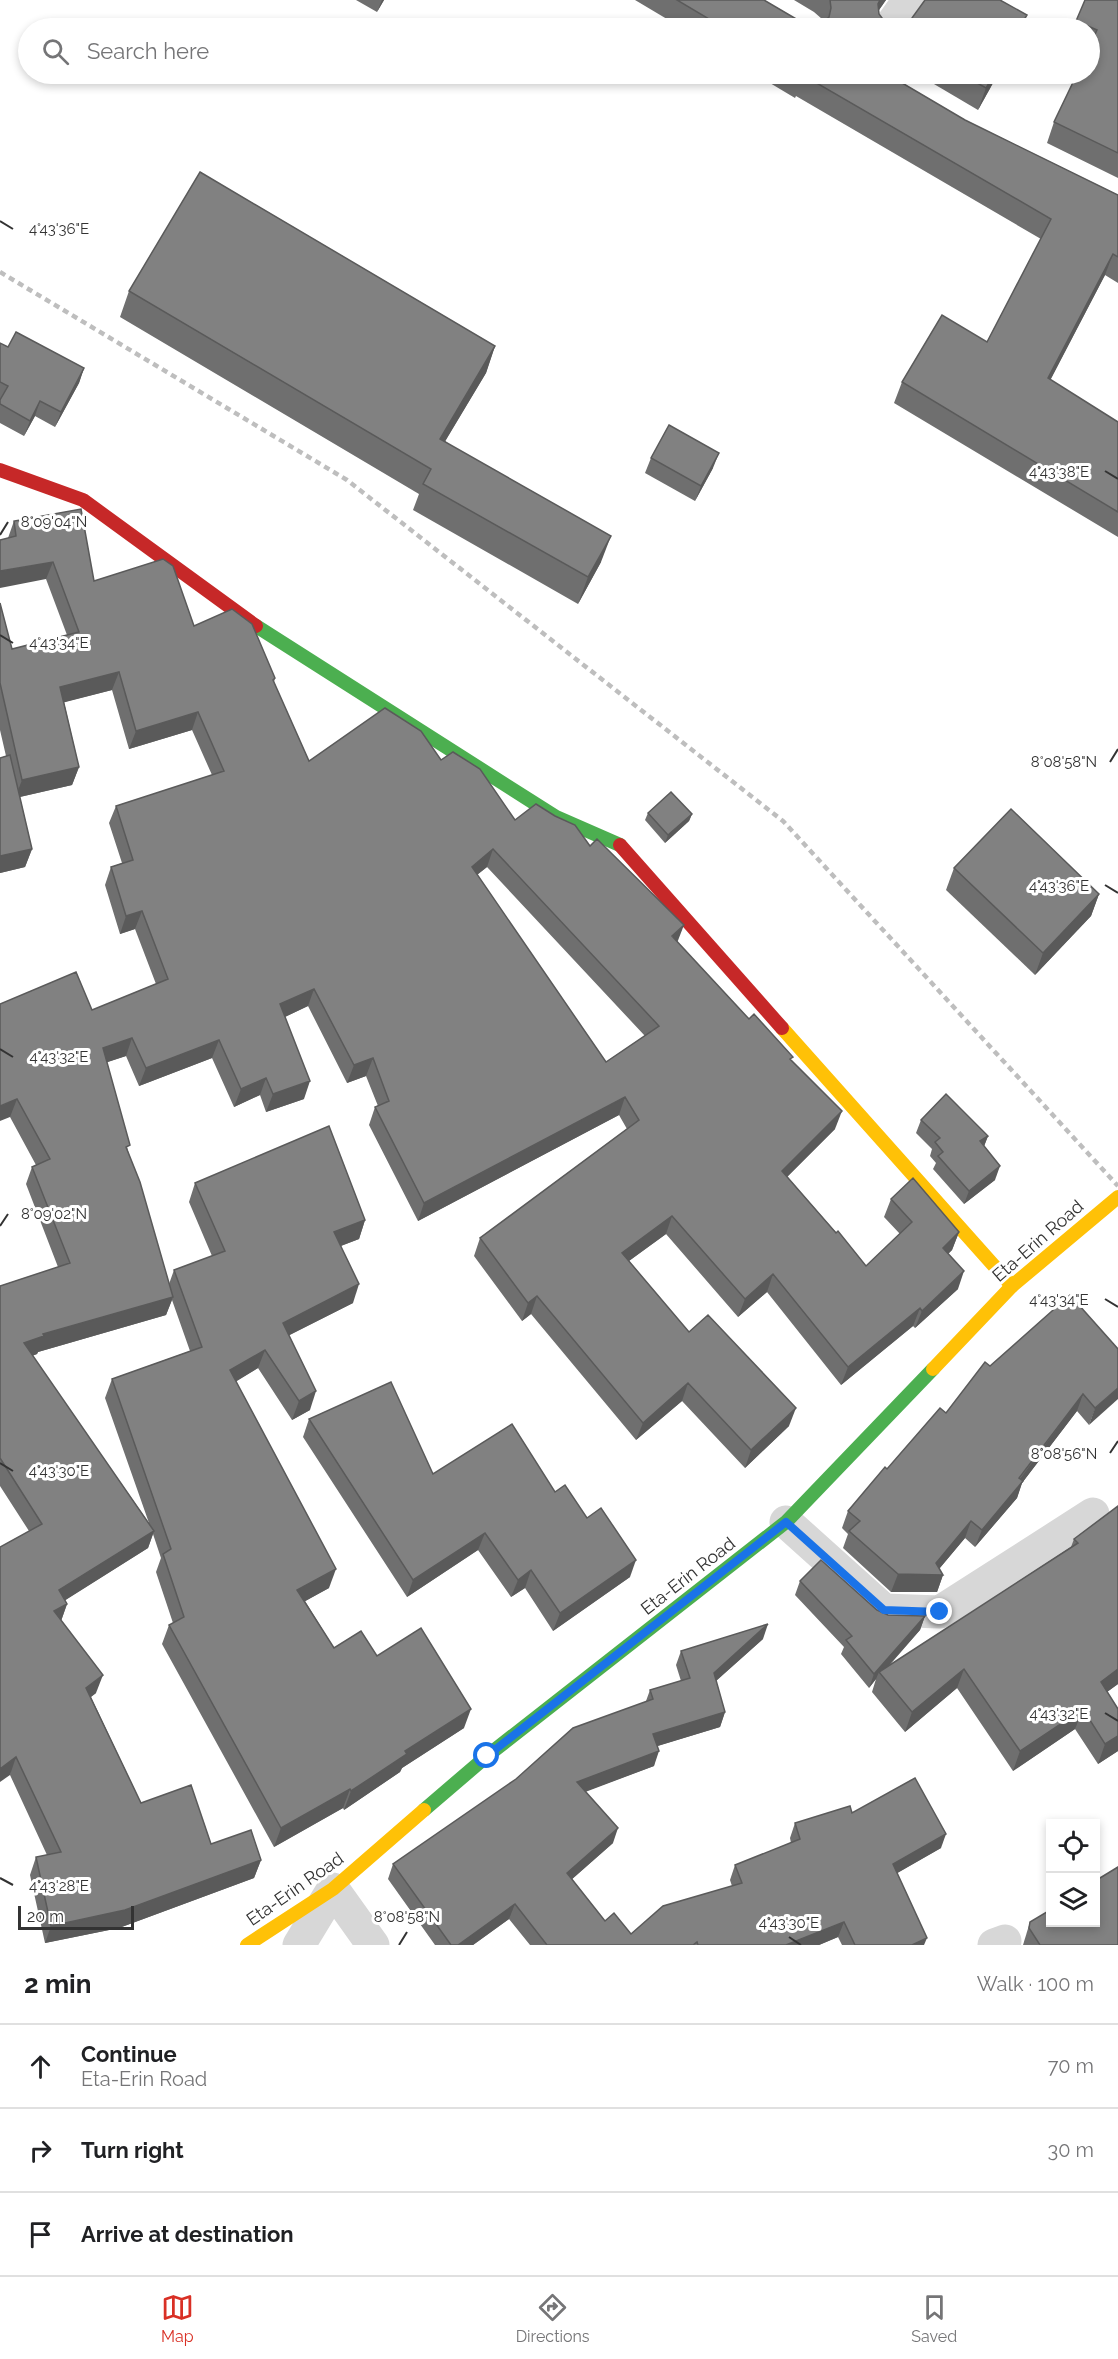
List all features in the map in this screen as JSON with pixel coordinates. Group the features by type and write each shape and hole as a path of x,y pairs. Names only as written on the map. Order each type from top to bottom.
{"street":[{"path":"896,18 909,0"},
{"path":"0,470 83,500 267,633 556,817 619,844 1012,1286"},
{"name":"Eta-Erin Road","path":"247,1945 333,1889 487,1756 786,1522 1012,1286 1118,1197"},
{"path":"786,1522 884,1610 940,1612 1093,1514"},
{"path":"298,1945 333,1889 373,1945"}],"building":[{"path":"677,0 764,0 795,18 707,18"},
{"path":"830,0 880,0 879,14 882,18 828,18 831,8"},
{"path":"925,0 1000,0 1027,15 1025,18 912,18"},
{"path":"1085,0 1118,0 1118,153 1054,122 1072,84 1100,84 1100,18 1077,18"},
{"path":"818,84 904,84 965,120 1118,195 1118,257 1113,254 1048,378 1118,422 1118,512 902,382 942,315 987,342 1051,219"},
{"path":"200,172 495,346 440,439 611,536 588,577 423,484 431,469 129,291"},
{"path":"16,332 84,368 61,412 40,401 30,421 0,404 8,386 0,382 0,343 8,347"},
{"path":"669,425 719,453 701,486 651,458"},
{"path":"81,509 94,581 163,559 173,566 194,626 232,609 252,624 275,678 273,680 309,761 385,708 421,731 441,760 453,752 480,769 515,820 536,804 575,825 590,846 597,839 684,925 672,936 749,1019 754,1014 793,1057 790,1059 842,1111 782,1171 836,1233 838,1231 866,1266 912,1222 891,1199 913,1178 959,1232 943,1248 964,1271 922,1311 920,1308 848,1367 773,1274 745,1299 672,1216 622,1253 689,1332 708,1315 796,1408 751,1450 688,1383 643,1423 537,1296 528,1303 480,1238 639,1120 625,1097 424,1203 375,1107 389,1101 373,1058 354,1065 314,989 280,1004 310,1081 273,1094 266,1078 241,1089 219,1040 146,1068 132,1038 103,1048 130,1145 126,1147 140,1182 173,1297 43,1334 44,1336 24,1343 154,1531 59,1590 67,1604 54,1611 103,1675 86,1688 141,1803 191,1785 211,1844 251,1830 261,1860 125,1910 51,1926 36,1857 61,1852 16,1757 0,1769 0,1547 42,1524 0,1458 0,1286 70,1263 32,1167 50,1159 17,1099 0,1106 0,1004 76,972 92,1010 168,979 142,911 126,916 111,867 133,860 116,806 224,771 198,712 136,731 119,672 60,687 79,767 22,780 0,683 0,603 12,649 79,632 53,562 0,571 0,540 16,536 14,521","holes":["493,849 659,1026 606,1062 472,867"]},
{"path":"10,755 32,849 0,856 0,758"},
{"path":"671,792 692,814 668,835 648,813"},
{"path":"1011,809 1099,894 1043,953 954,868"},
{"path":"946,1094 988,1136 980,1141 1000,1166 969,1191 938,1156 943,1152 935,1142 940,1138 921,1120"},
{"path":"329,1126 365,1220 334,1232 359,1284 283,1323 316,1391 299,1401 265,1350 230,1370 336,1569 297,1590 334,1648 361,1631 377,1656 421,1628 471,1709 405,1751 407,1754 351,1791 350,1789 281,1828 169,1625 184,1617 163,1554 171,1549 112,1379 202,1347 174,1270 225,1251 195,1183"},
{"path":"1070,1295 1118,1349 1118,1388 1095,1408 1083,1394 1019,1478 1023,1481 982,1530 971,1521 936,1563 943,1575 898,1574 849,1531 860,1521 848,1511 940,1408 946,1413 985,1362 990,1366"},
{"path":"391,1382 433,1474 512,1424 555,1492 565,1485 587,1518 601,1508 636,1560 560,1613 531,1570 518,1580 485,1533 413,1580 309,1419"},
{"path":"1118,1506 1118,1669 1101,1682 1118,1709 1118,1736 1105,1744 1083,1709 1020,1751 964,1669 912,1712 879,1672 1078,1543 1074,1539"},
{"path":"821,1560 877,1610 888,1615 925,1616 874,1674 846,1640 852,1636 800,1581"},
{"path":"768,1624 714,1673 725,1712 653,1734 659,1751 577,1782 618,1828 567,1873 605,1921 614,1913 631,1934 663,1906 742,1883 735,1865 800,1839 795,1823 850,1806 852,1813 915,1778 946,1834 893,1864 927,1938 912,1945 855,1945 844,1922 786,1945 698,1945 697,1942 693,1945 547,1945 515,1904 458,1945 451,1945 393,1864 516,1779 573,1728 653,1699 650,1690 690,1678 681,1651"},
{"path":"1118,1867 1118,1945 1040,1945 1029,1928 1030,1922 1046,1912 1046,1927 1100,1927 1100,1878"}],"railway":[{"path":"0,272 347,480 783,821 1118,1186"}],"traffic: fast":[{"path":"256,626 556,817 620,845"},
{"path":"424,1810 487,1756 786,1522 933,1369"}],"traffic: slow":[{"path":"782,1028 1012,1286"},
{"path":"933,1369 1012,1286 1118,1197"},
{"path":"247,1945 333,1889 424,1810"}],"traffic: jam":[{"path":"0,470 83,500 256,626"},
{"path":"620,845 782,1028"}],"route":[{"path":"487,1756 786,1522 884,1610 940,1612"}]}
